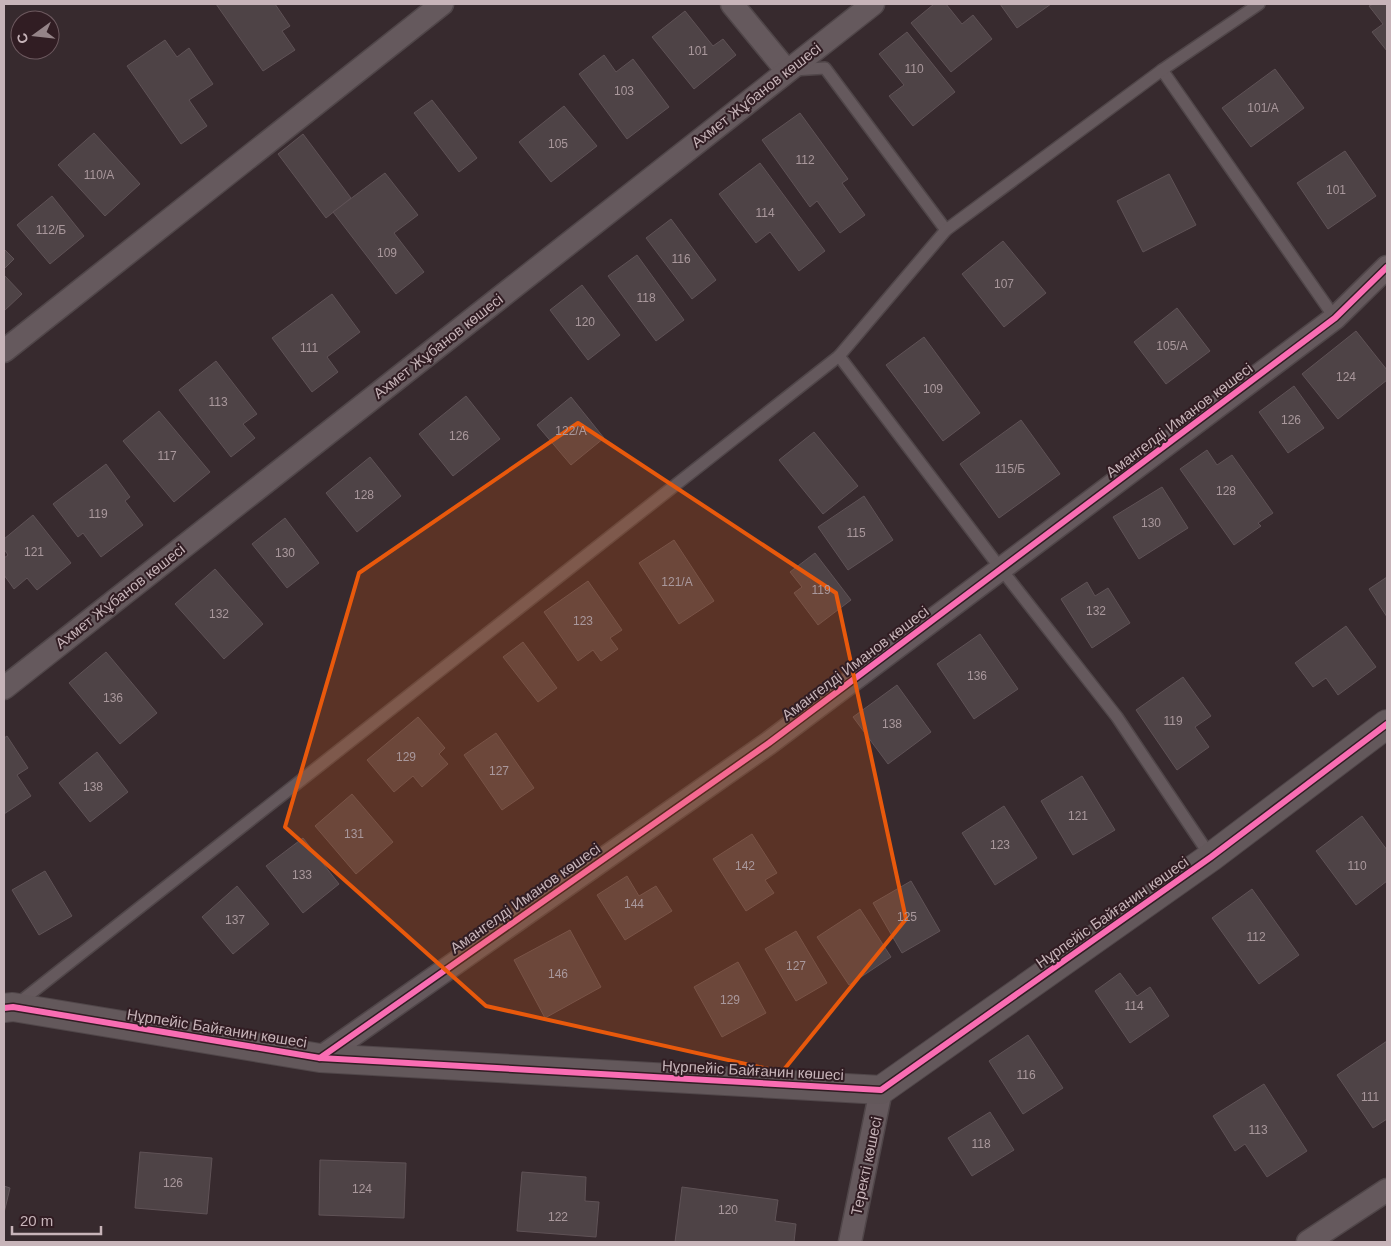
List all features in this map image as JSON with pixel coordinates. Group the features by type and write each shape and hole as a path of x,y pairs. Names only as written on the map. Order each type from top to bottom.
{"street":[{"path":"4,351 442,4"},
{"path":"732,4 787,70"},
{"name":"Ахмет Жұбанов көшесі","path":"4,688 872,4"},
{"name":"Амангелді Иманов көшесі","path":"320,1058 770,742 1335,318 1387,266"},
{"name":"Нұрпейіс Байғанин көшесі","path":"8,1008 320,1058 882,1090 1212,857 1387,724"},
{"name":"Теректі көшесі","path":"850,1242 882,1090"},
{"path":"1308,1242 1387,1190"}],"lane":[{"path":"8,1008 839,356 946,230 1162,70 1259,4"},
{"path":"787,70 825,68 946,230"},
{"path":"1162,70 1335,318"},
{"path":"839,356 1001,569 1117,717 1212,857"}],"highlighted area":[{"path":"578,423 836,593 906,919 782,1072 486,1006 285,827 359,573"}],"building":[{"path":"216,4 275,4 290,26 282,31 295,50 263,71"},
{"path":"934,4 946,4 962,24 973,15 992,39 951,72 911,23"},
{"path":"1000,4 1051,4 1017,28"},
{"path":"1373,4 1387,4 1387,51 1372,32 1383,24 1369,6"},
{"path":"685,11 713,46 723,39 736,55 694,89 652,37"},
{"path":"907,32 955,92 913,126 889,96 904,85 879,54"},
{"path":"165,40 177,57 189,48 213,84 189,100 207,126 181,144 127,66"},
{"path":"604,55 616,72 633,59 669,107 627,139 579,74"},
{"path":"1275,69 1304,108 1251,147 1222,108"},
{"path":"432,100 477,158 459,172 414,113"},
{"path":"564,106 597,146 551,182 519,142"},
{"path":"800,113 848,179 842,183 865,215 840,233 817,201 810,207 762,140"},
{"path":"94,133 140,184 105,216 58,165"},
{"path":"303,134 351,198 326,218 278,154"},
{"path":"1345,151 1376,196 1328,229 1297,183"},
{"path":"760,163 825,251 799,271 770,232 756,243 719,194"},
{"path":"385,173 418,215 394,233 424,272 396,294 333,212"},
{"path":"1169,174 1196,225 1143,252 1117,201"},
{"path":"52,196 84,236 50,264 17,225"},
{"path":"671,219 716,280 692,299 646,238"},
{"path":"1003,241 1046,293 1004,327 962,274"},
{"path":"4,249 14,259 4,269"},
{"path":"637,255 684,320 656,341 608,276"},
{"path":"4,275 22,294 4,311"},
{"path":"582,285 620,335 588,360 550,310"},
{"path":"332,294 360,332 327,357 338,372 312,392 272,338"},
{"path":"1177,308 1210,351 1166,384 1134,342"},
{"path":"1356,331 1387,370 1387,380 1338,419 1302,374"},
{"path":"924,337 980,413 943,441 886,365"},
{"path":"216,361 257,414 243,424 255,438 231,457 179,390"},
{"path":"1294,386 1324,428 1288,453 1259,412"},
{"path":"466,396 500,439 453,476 419,434"},
{"path":"571,397 604,438 571,465 537,425"},
{"path":"159,411 210,472 174,502 123,441"},
{"path":"1021,420 1060,474 999,518 960,464"},
{"path":"814,432 858,486 823,514 779,460"},
{"path":"1207,450 1217,465 1232,455 1273,513 1258,523 1261,526 1234,545 1180,469"},
{"path":"370,457 401,496 357,532 326,493"},
{"path":"106,464 130,497 125,501 143,525 101,557 83,533 78,537 53,504"},
{"path":"1162,487 1188,528 1139,559 1113,517"},
{"path":"864,496 893,540 848,570 818,527"},
{"path":"33,515 71,563 37,590 27,578 14,589 4,575 4,558 8,555 4,549 4,539"},
{"path":"285,518 319,563 287,588 252,544"},
{"path":"674,540 714,601 679,624 639,563"},
{"path":"815,553 851,600 818,625 794,593 802,587 790,572"},
{"path":"215,569 263,624 224,659 175,604"},
{"path":"1387,577 1387,617 1369,589"},
{"path":"588,581 622,630 610,638 618,649 601,661 593,650 578,661 544,612"},
{"path":"1087,582 1095,596 1108,588 1130,623 1092,648 1061,599"},
{"path":"1346,626 1376,667 1338,695 1326,678 1313,687 1295,663"},
{"path":"980,634 1018,689 974,719 937,664"},
{"path":"523,642 557,688 538,702 503,657"},
{"path":"106,652 157,713 120,744 69,683"},
{"path":"1183,677 1211,716 1195,727 1209,747 1177,770 1136,710"},
{"path":"897,685 931,732 888,764 853,717"},
{"path":"418,717 445,748 439,754 448,764 422,787 413,776 394,792 367,760"},
{"path":"496,733 534,788 502,810 464,755"},
{"path":"7,736 28,768 17,775 31,796 4,814 4,738"},
{"path":"97,752 128,792 90,822 59,783"},
{"path":"1082,776 1115,830 1073,855 1041,801"},
{"path":"352,794 393,842 356,874 315,826"},
{"path":"1004,806 1037,858 995,885 962,833"},
{"path":"1362,816 1387,850 1387,881 1356,905 1316,851"},
{"path":"752,834 777,873 765,880 774,893 746,911 713,859"},
{"path":"303,838 339,884 303,913 266,866"},
{"path":"45,871 72,916 39,935 12,890"},
{"path":"627,876 639,896 656,886 672,911 625,940 597,895"},
{"path":"911,881 940,931 902,953 873,903"},
{"path":"237,886 269,924 233,954 202,917"},
{"path":"1252,889 1299,955 1259,984 1212,918"},
{"path":"860,909 891,957 849,985 817,937"},
{"path":"570,930 601,987 545,1018 514,960"},
{"path":"796,931 827,983 796,1001 765,949"},
{"path":"738,962 766,1013 722,1037 694,987"},
{"path":"1120,973 1137,996 1150,987 1169,1016 1130,1043 1095,991"},
{"path":"1028,1035 1063,1088 1023,1114 989,1061"},
{"path":"1387,1041 1387,1119 1373,1128 1337,1075"},
{"path":"1264,1084 1307,1151 1267,1177 1245,1144 1235,1151 1213,1116"},
{"path":"990,1112 1014,1150 972,1176 948,1138"},
{"path":"140,1152 212,1158 207,1214 135,1208"},
{"path":"320,1160 406,1163 404,1218 319,1215"},
{"path":"522,1172 586,1177 585,1201 599,1202 596,1237 517,1231"},
{"path":"4,1186 10,1188 4,1213"},
{"path":"682,1187 778,1200 775,1221 796,1224 794,1242 675,1242"}],"cycle path":[{"path":"320,1058 769,743 1335,318 1387,267"},
{"path":"4,1008 13,1007 320,1058 881,1090 1211,857 1387,724"}]}
